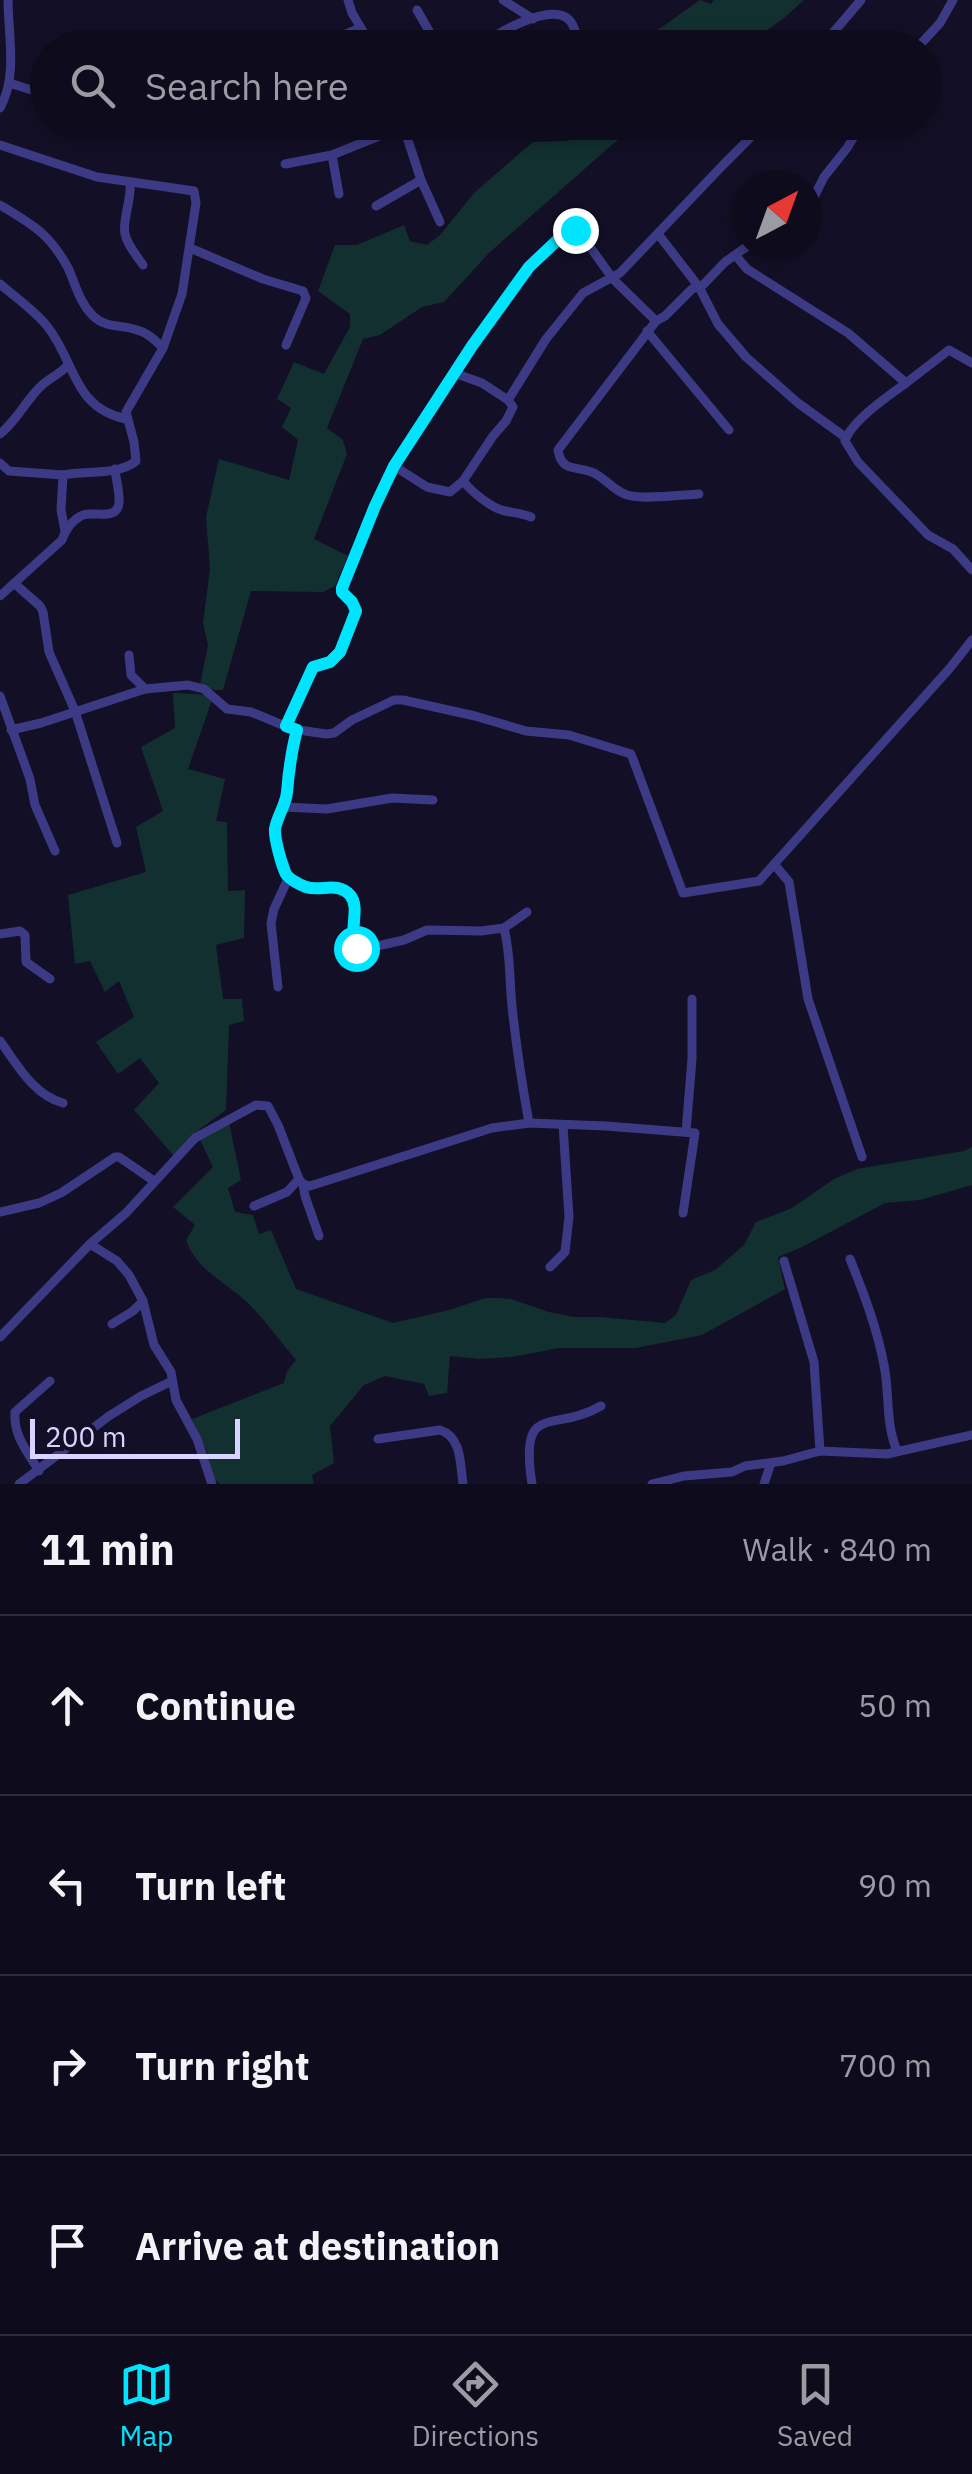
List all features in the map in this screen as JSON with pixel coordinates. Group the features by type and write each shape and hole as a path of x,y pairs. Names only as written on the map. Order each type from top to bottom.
{"street":[{"path":"0,108 9,83 5,55 8,0"},
{"path":"348,0 360,28 355,30"},
{"path":"503,0 533,19"},
{"path":"835,30 861,0"},
{"path":"933,30 953,0"},
{"path":"417,10 428,30"},
{"path":"508,30 545,14 564,16 575,30"},
{"path":"9,83 30,89"},
{"path":"284,164 332,154 368,140"},
{"path":"408,140 440,222"},
{"path":"508,400 546,339 582,293 612,279 748,140"},
{"path":"822,181 852,140"},
{"path":"0,145 97,177 194,191 196,203 182,294 163,348 126,412 136,461 115,469 63,475 9,470 0,464"},
{"path":"332,154 339,194"},
{"path":"376,206 421,180"},
{"path":"130,182 124,230 143,265"},
{"path":"0,205 46,235 66,264 78,297 98,320 105,325 135,328 163,348"},
{"path":"286,726 313,667 330,662 342,648 356,611 342,588 394,466 529,267 566,232 575,230 612,279 656,320"},
{"path":"658,234 699,287 718,324 746,357 798,403 845,436"},
{"path":"190,248 263,279 303,291 306,298 286,344"},
{"path":"699,494 630,496 591,472 569,468 558,450 656,320 666,316 732,258"},
{"path":"740,260 848,333 906,383"},
{"path":"0,284 47,326 85,396 109,414 126,419"},
{"path":"647,332 729,430"},
{"path":"972,364 949,350 857,424 844,441 858,462 928,535 953,549 972,570"},
{"path":"0,434 39,388 68,365"},
{"path":"394,466 427,486 450,492 510,415 513,408 508,400 486,385 454,374"},
{"path":"65,531 82,516 112,514 118,508 115,469"},
{"path":"0,596 62,540 63,475"},
{"path":"463,480 496,508 530,518"},
{"path":"15,584 44,612 49,652 75,710 117,843"},
{"path":"11,730 145,689 196,686 227,709 251,712 297,730 326,734 394,700 402,700 526,731 569,735 631,754 684,894 759,881 972,640"},
{"path":"128,655 131,675 145,689"},
{"path":"0,696 54,852"},
{"path":"278,987 272,923 287,876 274,836 287,794 289,761 297,730"},
{"path":"283,807 328,809 392,798 433,800"},
{"path":"774,864 789,882 808,999 862,1156"},
{"path":"287,876 308,888 332,886 349,894 355,905 353,941 364,954 426,930 504,928 527,912"},
{"path":"504,928 511,954 513,1019 528,1122"},
{"path":"0,934 20,931 25,935 26,962 50,979"},
{"path":"686,1132 692,998"},
{"path":"0,1040 35,1087 63,1104"},
{"path":"0,1338 195,1138 256,1105 268,1106 278,1125 319,1236"},
{"path":"301,1182 310,1186 492,1128 528,1122 686,1132 695,1133 683,1213"},
{"path":"550,1267 565,1252 570,1217 563,1125"},
{"path":"0,1212 61,1194 115,1157 154,1181"},
{"path":"254,1206 301,1182"},
{"path":"90,1244 117,1262 143,1301 154,1345 166,1361 176,1400 197,1439 212,1484"},
{"path":"850,1259 880,1346 890,1432 897,1451"},
{"path":"784,1260 814,1362 820,1451"},
{"path":"112,1324 143,1301"},
{"path":"38,1471 16,1433 15,1412 50,1381"},
{"path":"20,1484 109,1416 172,1381"},
{"path":"532,1484 527,1456 530,1438 537,1427 601,1406"},
{"path":"378,1440 448,1432 456,1440 463,1484"},
{"path":"652,1484 684,1476 732,1472 820,1451 887,1454 972,1436"},
{"path":"764,1484 771,1463"}],"green space":[{"path":"700,0 711,4 714,0 804,0 767,30 658,30"},
{"path":"619,140 489,253 444,302 422,307 380,335 363,339 327,428 343,440 347,454 314,539 348,556 335,586 323,592 251,591 223,690 200,685 208,645 203,623 210,569 206,517 219,459 289,480 298,440 282,427 291,408 277,399 294,362 324,374 350,327 350,314 318,291 335,245 357,245 404,225 410,241 427,245 475,192 533,142"},
{"path":"173,693 213,697 188,769 225,779 216,821 227,822 228,891 245,890 244,938 216,945 223,999 242,999 244,1021 229,1025 226,1110 196,1132 174,1156 134,1110 159,1083 140,1058 118,1074 96,1042 134,1017 119,981 105,992 90,961 75,964 68,895 146,872 136,827 163,811 141,747 175,728"},
{"path":"229,1122 241,1180 228,1188 235,1212 253,1215 259,1234 271,1230 296,1289 393,1323 485,1298 498,1298 574,1317 665,1323 676,1315 691,1280 715,1270 744,1245 756,1222 792,1208 834,1179 857,1169 972,1147 972,1185 920,1200 885,1203 778,1257 785,1289 702,1335 636,1348 559,1348 479,1359 450,1356 447,1393 429,1396 424,1384 385,1376 364,1385 330,1426 334,1463 312,1475 314,1484 220,1484 211,1475 208,1454 192,1419 284,1383 296,1360 248,1303 197,1260 186,1240 195,1225 173,1207 213,1167 200,1140"}],"route":[{"path":"356,948 353,899 340,888 308,888 287,876 277,846 275,827 287,794 289,761 297,730 286,726 313,667 330,662 342,648 356,611 342,588 394,466 529,267 566,232 575,230"}]}
